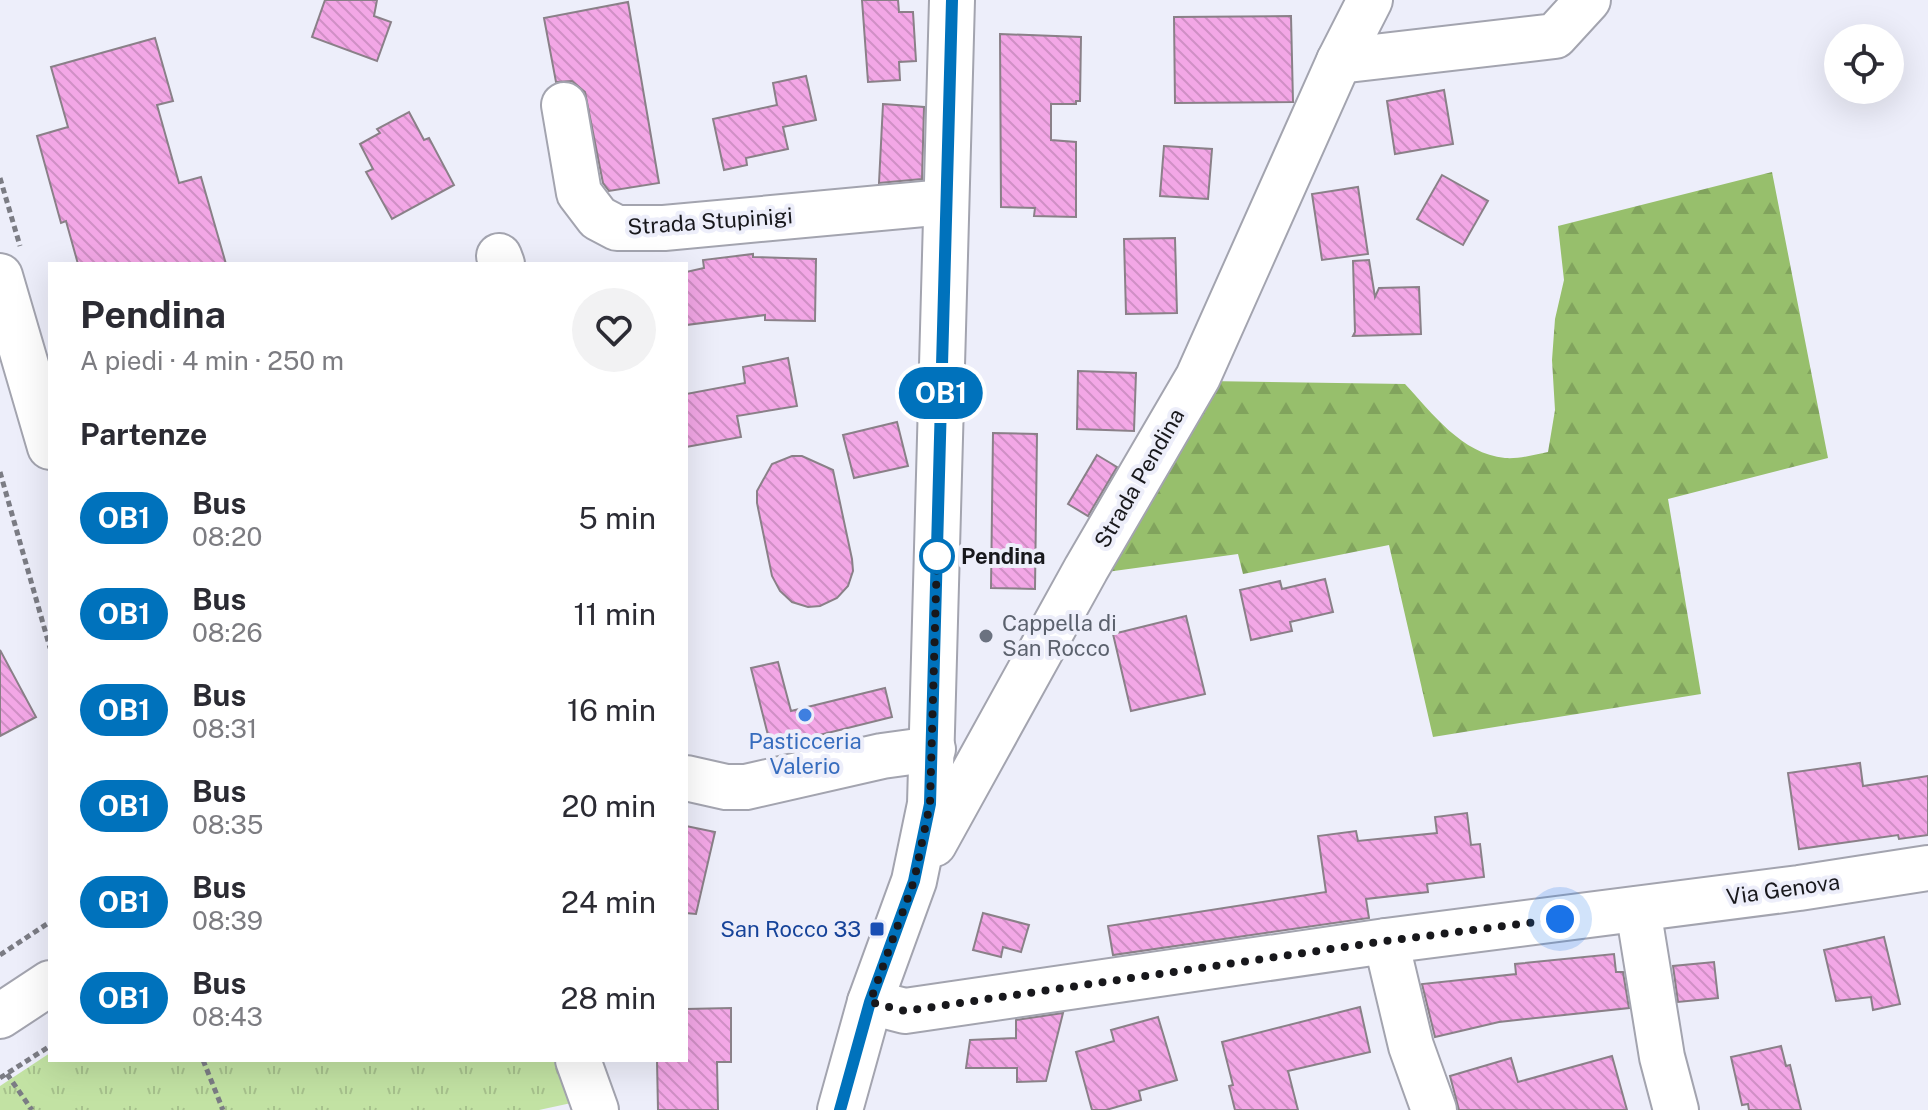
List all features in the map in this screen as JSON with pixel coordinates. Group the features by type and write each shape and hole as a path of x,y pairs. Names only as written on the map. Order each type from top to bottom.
{"street":[{"path":"840,1110 870,1002 914,881 930,804 952,0"},
{"name":"Strada Pendina","path":"914,881 1032,665 1198,377 1339,61 1370,0"},
{"path":"1339,61 1555,36 1588,0"},
{"name":"Strada Stupinigi","path":"564,105 579,193 598,218 617,228 664,228 945,202"},
{"path":"0,276 48,440"},
{"path":"688,778 726,787 746,787 882,756 933,749"},
{"name":"Via Genova","path":"870,1002 905,1011 1386,941 1928,868"},
{"path":"1638,909 1662,1057 1676,1110"},
{"path":"1386,941 1411,1046 1434,1110"},
{"path":"0,1016 48,984"},
{"path":"579,1062 596,1110"}],"path":[{"path":"0,472 48,641"},
{"path":"0,955 48,923"},
{"path":"0,1078 48,1047"},
{"path":"204,1062 223,1110"},
{"path":"7,1074 32,1110"}],"green space":[{"path":"1772,172 1828,458 1668,499 1701,694 1433,737 1389,545 1243,574 1238,554 1092,574 1207,381 1405,384 1437,419 1475,449 1505,458 1548,452 1555,410 1552,360 1555,319 1564,280 1558,226"},
{"path":"48,1054 48,1062 563,1062 576,1102 539,1110 0,1110 0,1086"}],"building":[{"path":"325,0 377,0 374,16 391,22 377,61 312,37"},
{"path":"862,0 898,0 899,12 913,12 916,61 899,62 900,80 868,82"},
{"path":"628,2 659,183 609,191 603,183 585,92 572,81 556,82 544,18"},
{"path":"1291,16 1293,102 1175,103 1174,17"},
{"path":"1000,34 1081,37 1080,101 1076,104 1051,104 1051,140 1076,142 1076,217 1034,216 1035,208 1001,207"},
{"path":"155,38 173,101 157,105 179,183 201,177 225,262 77,262 66,221 61,223 37,136 68,127 51,67"},
{"path":"806,76 816,120 783,127 788,149 746,158 747,165 724,170 713,119 777,105 773,83"},
{"path":"1444,90 1453,144 1395,154 1387,101"},
{"path":"883,104 924,107 922,179 879,183"},
{"path":"409,112 424,140 429,138 454,185 392,219 366,172 373,169 360,144 380,133 377,129"},
{"path":"1164,146 1212,149 1208,199 1160,196"},
{"path":"1442,175 1488,201 1463,245 1417,219"},
{"path":"1358,187 1368,254 1322,260 1312,194"},
{"path":"1175,238 1177,313 1126,314 1124,239"},
{"path":"753,254 753,257 816,259 815,321 765,320 765,315 688,325 688,272 704,268 703,260"},
{"path":"1369,260 1375,297 1379,288 1419,287 1421,334 1353,336 1353,261"},
{"path":"788,358 797,406 737,416 741,437 688,447 688,394 745,383 743,367"},
{"path":"1078,371 1136,373 1134,431 1077,429"},
{"path":"897,422 908,466 854,478 843,435"},
{"path":"993,433 1037,434 1035,589 991,588"},
{"path":"1097,455 1117,467 1088,516 1068,504"},
{"path":"792,456 802,456 833,470 852,559 853,571 848,586 837,598 820,606 808,607 792,602 780,591 772,576 757,503 757,491 772,464"},
{"path":"1325,579 1333,612 1290,622 1292,631 1251,640 1240,590 1280,581 1282,589"},
{"path":"1186,616 1205,694 1131,711 1113,634"},
{"path":"0,650 36,717 0,736"},
{"path":"778,662 791,711 885,688 892,717 771,747 751,668"},
{"path":"1860,763 1863,786 1928,776 1928,835 1899,839 1898,835 1799,849 1788,773"},
{"path":"1467,813 1471,845 1480,844 1484,877 1427,884 1428,892 1366,899 1369,918 1113,955 1108,926 1326,892 1318,836 1356,831 1358,841 1437,833 1435,817"},
{"path":"688,826 715,832 696,914 688,913"},
{"path":"983,913 1029,925 1021,952 1003,947 1001,957 973,950"},
{"path":"1884,937 1900,1004 1873,1010 1871,997 1836,1001 1824,950"},
{"path":"1614,954 1616,972 1623,972 1629,1008 1499,1022 1435,1037 1422,984 1516,974 1515,964"},
{"path":"1714,962 1718,998 1678,1002 1673,966"},
{"path":"1360,1007 1370,1052 1288,1071 1298,1110 1235,1110 1229,1086 1233,1085 1222,1042"},
{"path":"731,1008 731,1062 717,1062 718,1110 658,1110 657,1062 688,1062 688,1009"},
{"path":"1063,1013 1046,1081 1017,1082 1017,1068 966,1068 970,1040 1016,1038 1016,1020"},
{"path":"1158,1017 1177,1080 1139,1091 1141,1100 1106,1110 1092,1110 1076,1052 1114,1041 1111,1030"},
{"path":"1781,1046 1786,1066 1790,1065 1801,1110 1749,1110 1748,1104 1742,1105 1731,1057"},
{"path":"1612,1056 1627,1110 1459,1110 1450,1076 1511,1058 1518,1082"}],"bus line":[{"name":"OB1","path":"840,1110 870,1002 914,881 930,804 952,0"}],"place":[{"name":"Pendina","path":"937,556"},
{"name":"Cappella di San Rocco","path":"986,636"},
{"name":"Pasticceria Valerio","path":"805,715"},
{"name":"San Rocco 33","path":"877,929"}],"route":[{"path":"937,556 930,804 914,881 870,1002 905,1011 1386,941 1560,919"}]}
